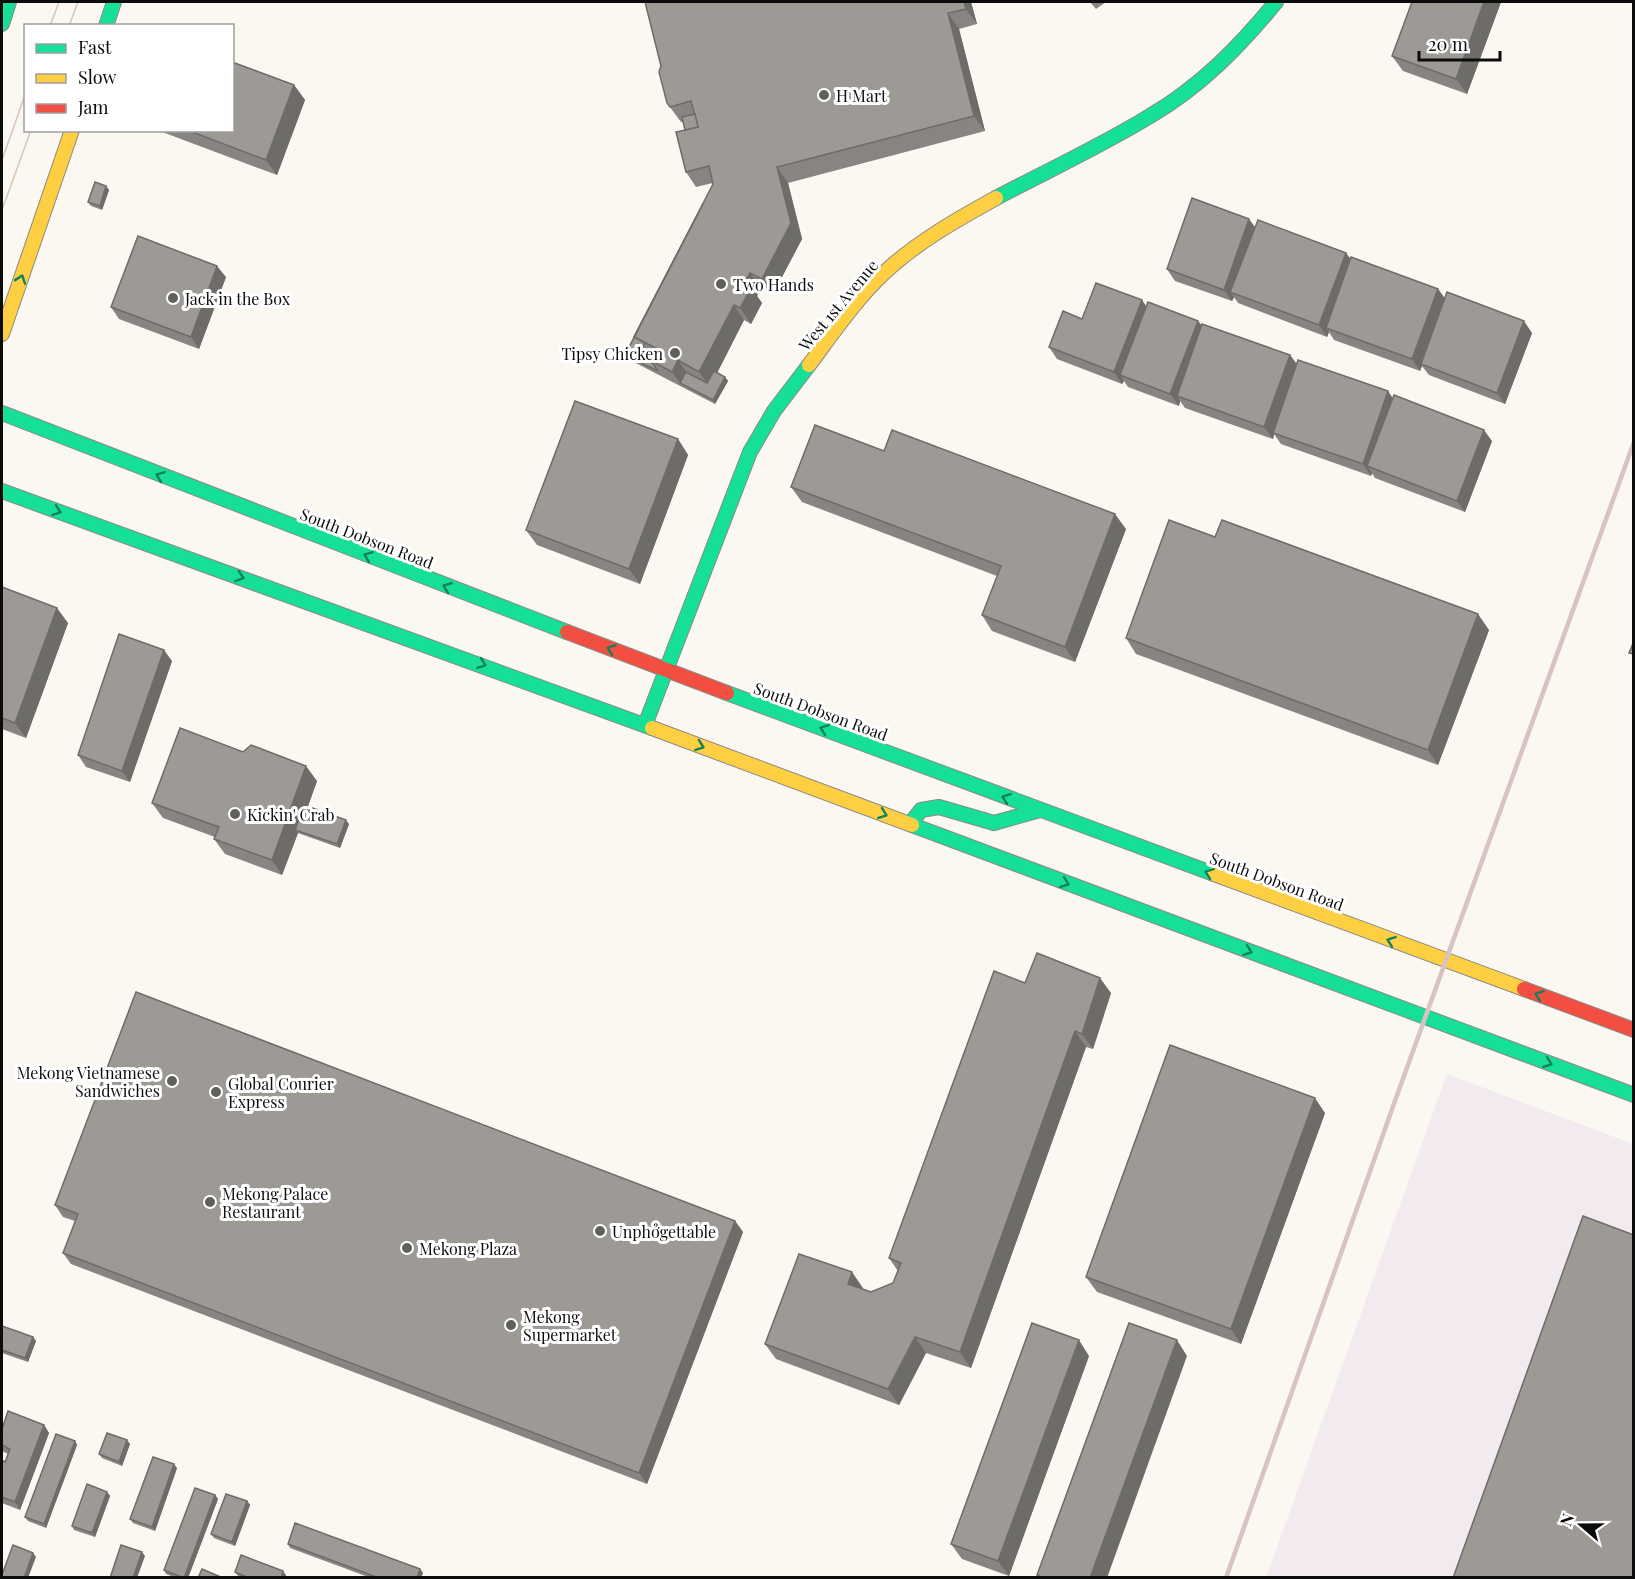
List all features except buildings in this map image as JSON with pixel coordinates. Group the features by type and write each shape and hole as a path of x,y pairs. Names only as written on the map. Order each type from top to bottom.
{"main road":[{"path":"2,24 9,2"},
{"path":"107,24 114,2"},
{"name":"West 1st Avenue","path":"645,725 750,452 781,402 842,321 884,273 969,213 1152,115 1209,73 1243,42 1276,2"},
{"path":"2,334 71,132"},
{"name":"South Dobson Road","path":"2,413 666,670 1634,1030"},
{"path":"2,491 428,644 1634,1095"},
{"path":"910,824 921,810 939,807 994,823 1040,810"}],"shaded area":[{"path":"1447,1074 1633,1144 1633,1577 1266,1578"}],"tram line":[{"path":"51,24 59,2"},
{"path":"70,24 78,2"},
{"path":"2,160 24,98"},
{"path":"2,210 30,132"}],"railway":[{"path":"1226,1578 1396,1098 1634,442"}],"traffic: fast":[{"path":"2,24 9,2"},
{"path":"107,24 114,2"},
{"path":"996,198 1112,138 1168,105 1218,65 1276,2"},
{"path":"645,725 750,452 774,411 809,365"},
{"path":"2,413 567,632"},
{"path":"2,491 652,728"},
{"path":"727,693 1214,874"},
{"path":"910,824 921,810 939,807 994,823 1040,810"},
{"path":"912,825 1634,1095"}],"traffic: slow":[{"path":"2,334 71,132"},
{"path":"809,365 874,282 897,261 924,241 996,198"},
{"path":"652,728 912,825"},
{"path":"1214,874 1524,989"}],"traffic: jam":[{"path":"567,632 727,693"},
{"path":"1524,989 1634,1030"}],"place":[{"name":"H Mart","path":"824,95"},
{"name":"Two Hands","path":"721,284"},
{"name":"Jack in the Box","path":"173,298"},
{"name":"Tipsy Chicken","path":"675,353"},
{"name":"Kickin' Crab","path":"235,814"},
{"name":"Mekong Vietnamese Sandwiches","path":"172,1081"},
{"name":"Global Courier Express","path":"216,1092"},
{"name":"Mekong Palace Restaurant","path":"210,1202"},
{"name":"Unphởgettable","path":"600,1231"},
{"name":"Mekong Plaza","path":"407,1248"},
{"name":"Mekong Supermarket","path":"511,1325"}]}
